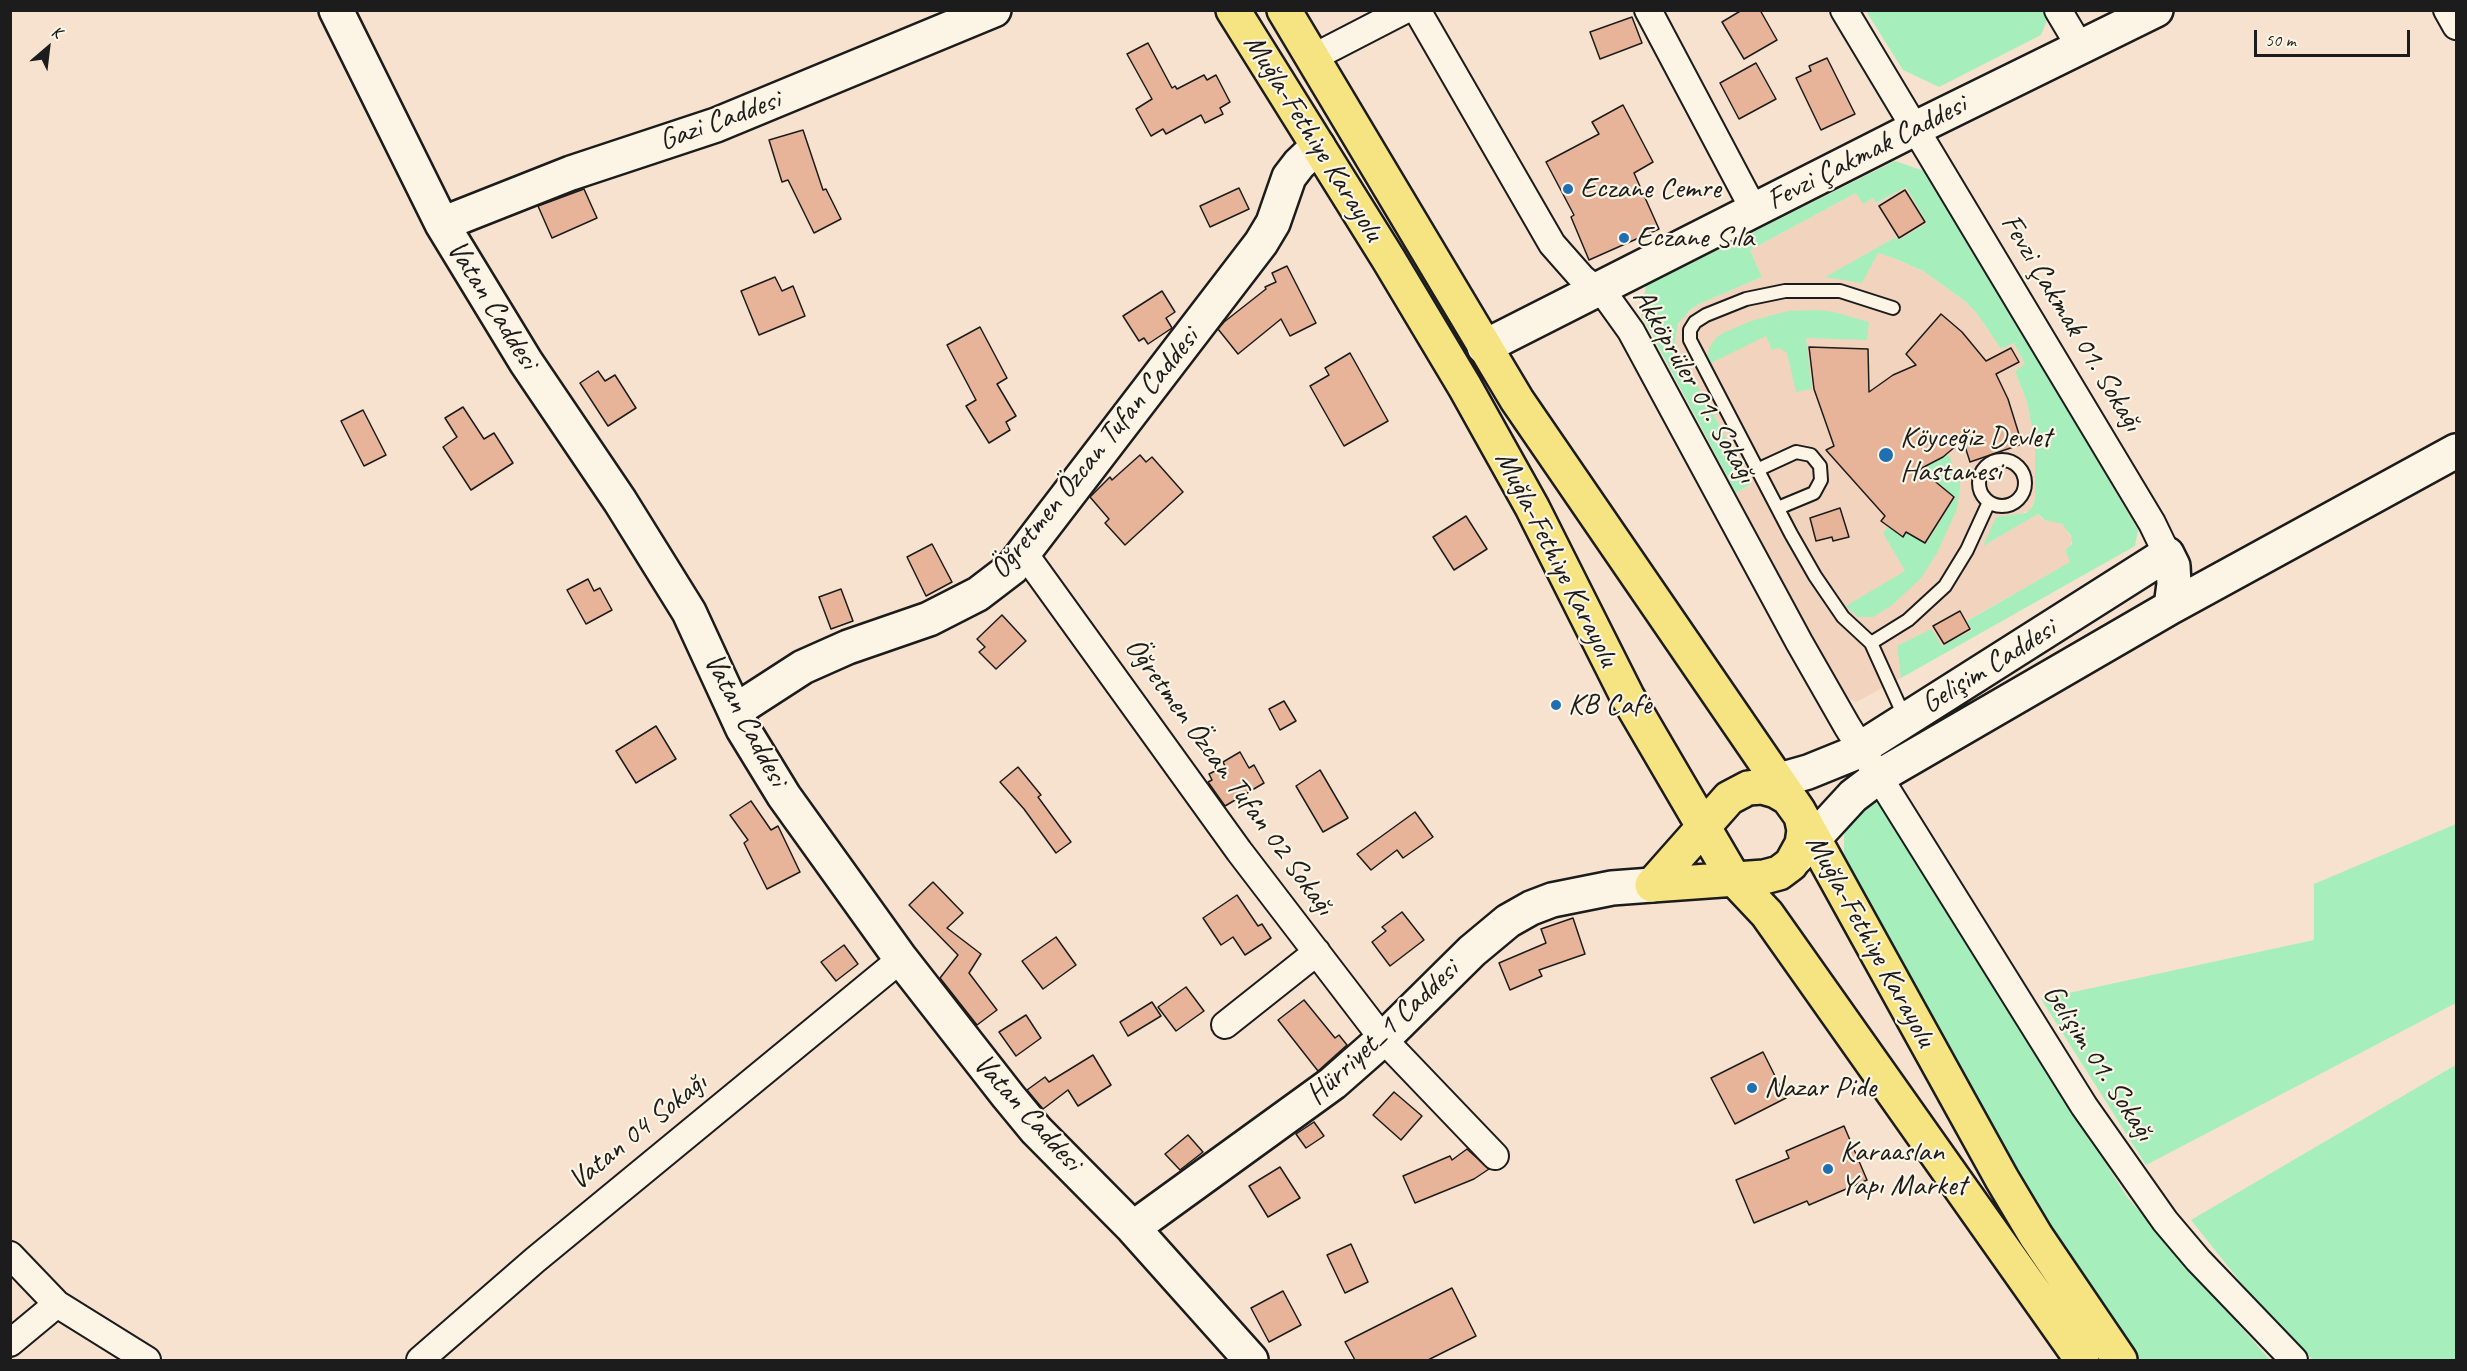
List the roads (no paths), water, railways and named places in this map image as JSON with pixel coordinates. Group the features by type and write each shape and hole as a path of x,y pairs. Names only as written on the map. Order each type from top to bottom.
{"highway":[{"name":"Muğla-Fethiye Karayolu","path":"1233,10 1389,260 1503,456 1532,507 1627,696 1767,914 2082,1360"},
{"name":"Muğla-Fethiye Karayolu","path":"1284,10 1484,347 1550,450 1766,784 1798,810 1805,848 2036,1236 2120,1360"},
{"path":"1727,849 1735,794 1766,784"},
{"path":"1727,849 1779,873 1805,848"},
{"path":"1652,885 1727,849"},
{"path":"1652,885 1727,849"}],"street":[{"name":"Vatan Caddesi","path":"336,10 442,224 526,362 631,519 689,612 743,729 784,795 901,959 1036,1130 1133,1228 1251,1360"},
{"name":"Gazi Caddesi","path":"442,224 571,173 726,122 994,10"},
{"path":"1312,58 1405,10"},
{"name":"Akköprüler 01. Sokağı","path":"1417,10 1552,244 1582,278 1621,314 1799,642 1878,777"},
{"path":"1648,10 1754,210"},
{"name":"Fevzi Çakmak 01. Sokağı","path":"1844,10 2146,513 2167,554"},
{"path":"2058,10 2080,47"},
{"name":"Fevzi Çakmak Caddesi","path":"1484,347 1916,128 2156,10"},
{"path":"2447,10 2457,26"},
{"name":"Öğretmen Özcan Tufan Caddesi","path":"735,711 803,667 848,647 929,619 978,594 1012,568 1261,243 1273,223 1289,177 1317,146"},
{"name":"Gelişim Caddesi","path":"1805,848 1853,796 1878,777 2171,607 2457,451"},
{"name":"Öğretmen Özcan Tufan 02 Sokağı","path":"1024,553 1239,851 1383,1039 1495,1156"},
{"path":"2167,554 2173,566 2174,584 2171,607"},
{"name":"Gelişim Caddesi","path":"1766,784 1829,764 1860,748 2167,554"},
{"name":"Gelişim 01. Sokağı","path":"1878,777 2078,1097 2134,1181 2198,1260 2294,1360"},
{"name":"Hürriyet_1 Caddesi","path":"1133,1228 1310,1102 1383,1039 1472,951 1516,916 1531,908 1570,896 1612,888 1652,885"},
{"path":"1225,1025 1317,952"},
{"name":"Vatan 04 Sokağı","path":"420,1360 535,1260 901,959"},
{"path":"10,1255 57,1304 147,1360"},
{"path":"10,1343 57,1304"}],"lane":[{"path":"1893,308 1840,291 1801,290 1746,299 1724,307 1695,322 1690,330 1690,340 1757,470 1833,602 1843,617 1871,643 1906,719"},
{"path":"1757,470 1796,452 1811,455 1820,466 1821,480 1814,492 1778,508"},
{"path":"1871,643 1908,620 1945,586 1962,560 1989,502"}],"place":[{"name":"Eczane Cemre","path":"1568,189"},
{"name":"Eczane Sıla","path":"1624,238"},
{"name":"Köyceğiz Devlet Hastanesi","path":"1886,455"},
{"name":"KB Cafe","path":"1556,705"},
{"name":"Nazar Pide","path":"1752,1088"},
{"name":"Karaaslan Yapı Market","path":"1828,1169"}]}
